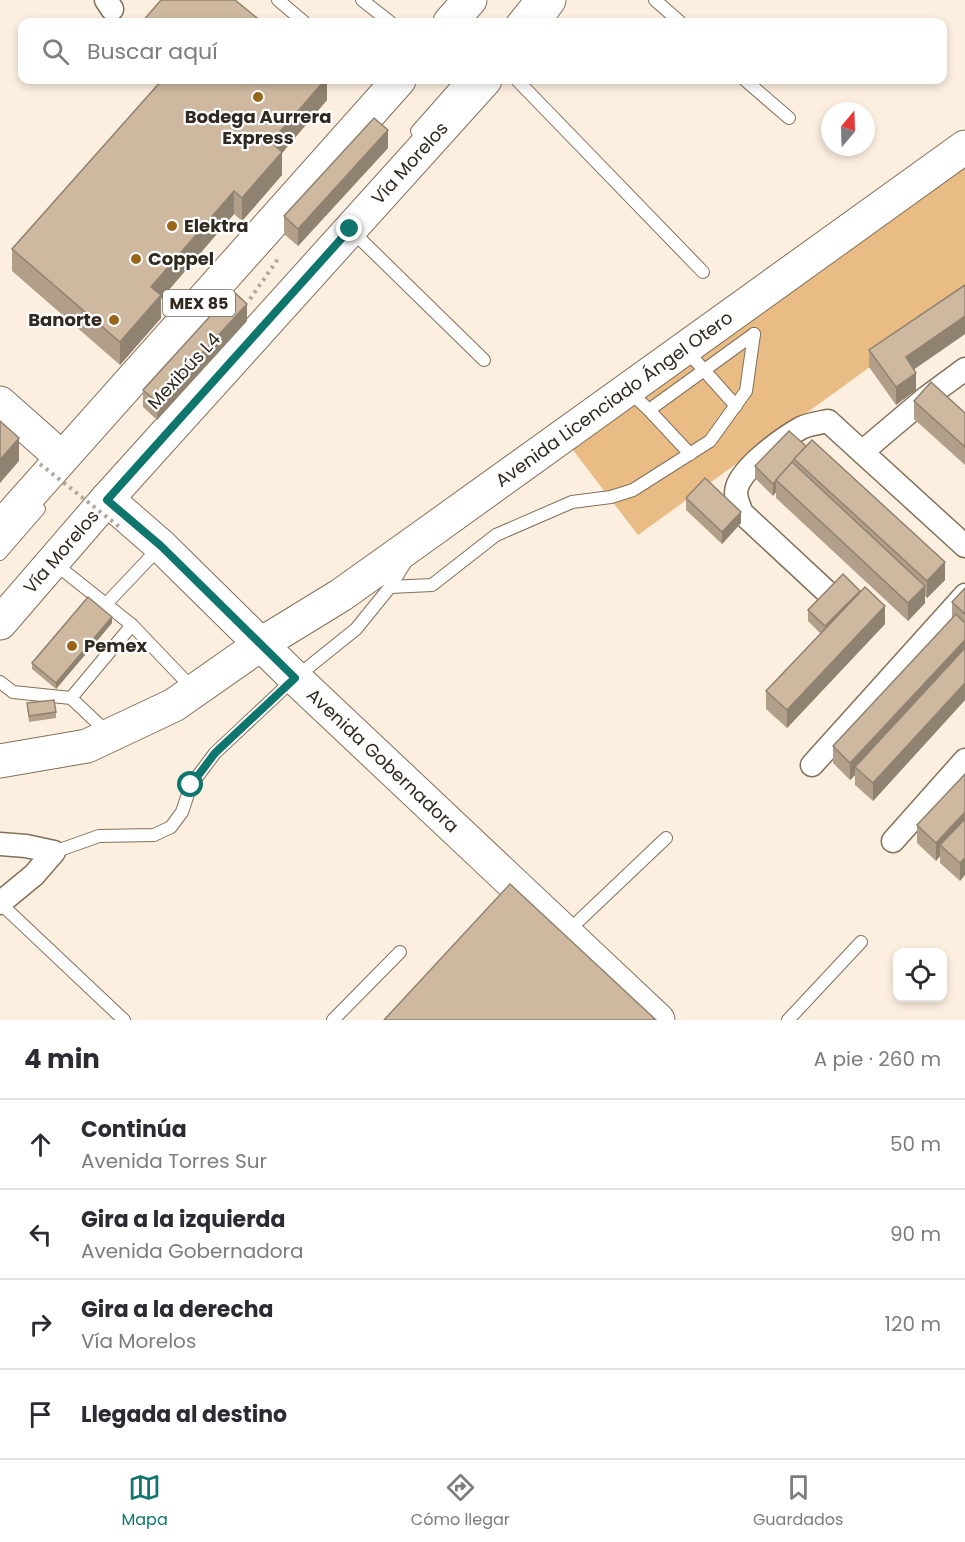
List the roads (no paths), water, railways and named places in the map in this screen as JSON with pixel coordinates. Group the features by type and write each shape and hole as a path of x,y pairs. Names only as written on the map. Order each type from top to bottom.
{"main road":[{"path":"536,18 549,0"},
{"name":"Vía Morelos","path":"0,623 54,562 98,500 481,84"},
{"name":"MEX 85","path":"0,528 51,460 393,86"},
{"name":"Avenida Licenciado Ángel Otero","path":"0,761 87,746 174,705 261,644 341,595 421,538 639,400 695,360 965,147"},
{"path":"0,403 51,460"},
{"name":"Avenida Gobernadora","path":"98,500 161,546 295,678 658,1020"}],"street":[{"path":"862,452 927,397 965,369"},
{"path":"827,592 742,513 736,500 736,488 743,476 768,450 803,427 828,421 961,535"},
{"path":"812,765 965,595"},
{"path":"893,841 965,760"},
{"path":"0,844 26,846 54,852 34,875 0,903"}],"lane":[{"path":"278,0 299,18"},
{"path":"362,0 385,18"},
{"path":"515,18 530,0"},
{"path":"655,0 675,18"},
{"path":"410,140 459,84"},
{"path":"521,84 703,272"},
{"path":"750,84 789,118"},
{"path":"343,162 393,86"},
{"path":"350,229 484,360"},
{"name":"Mexibús L4","path":"98,500 278,296 321,243"},
{"path":"390,587 432,585 496,535 572,502 611,497 633,490 710,441 736,406 746,391 754,334 695,360 736,406"},
{"path":"639,400 690,454"},
{"path":"0,554 46,501"},
{"path":"54,852 99,836 154,835 171,827 182,812 191,785 215,753 295,678 356,628 390,587 421,538"},
{"path":"106,604 161,546"},
{"path":"54,562 132,625 195,691"},
{"path":"71,698 132,625"},
{"path":"0,682 13,692 71,698 110,735"},
{"path":"566,933 666,838"},
{"path":"0,903 124,1020"},
{"path":"788,1020 861,942"},
{"path":"333,1020 400,952"}],"place":[{"name":"Bodega Aurrera Express","path":"258,97"},
{"name":"Elektra","path":"172,226"},
{"name":"Coppel","path":"136,259"},
{"name":"Banorte","path":"114,320"},
{"name":"Pemex","path":"72,646"}]}
